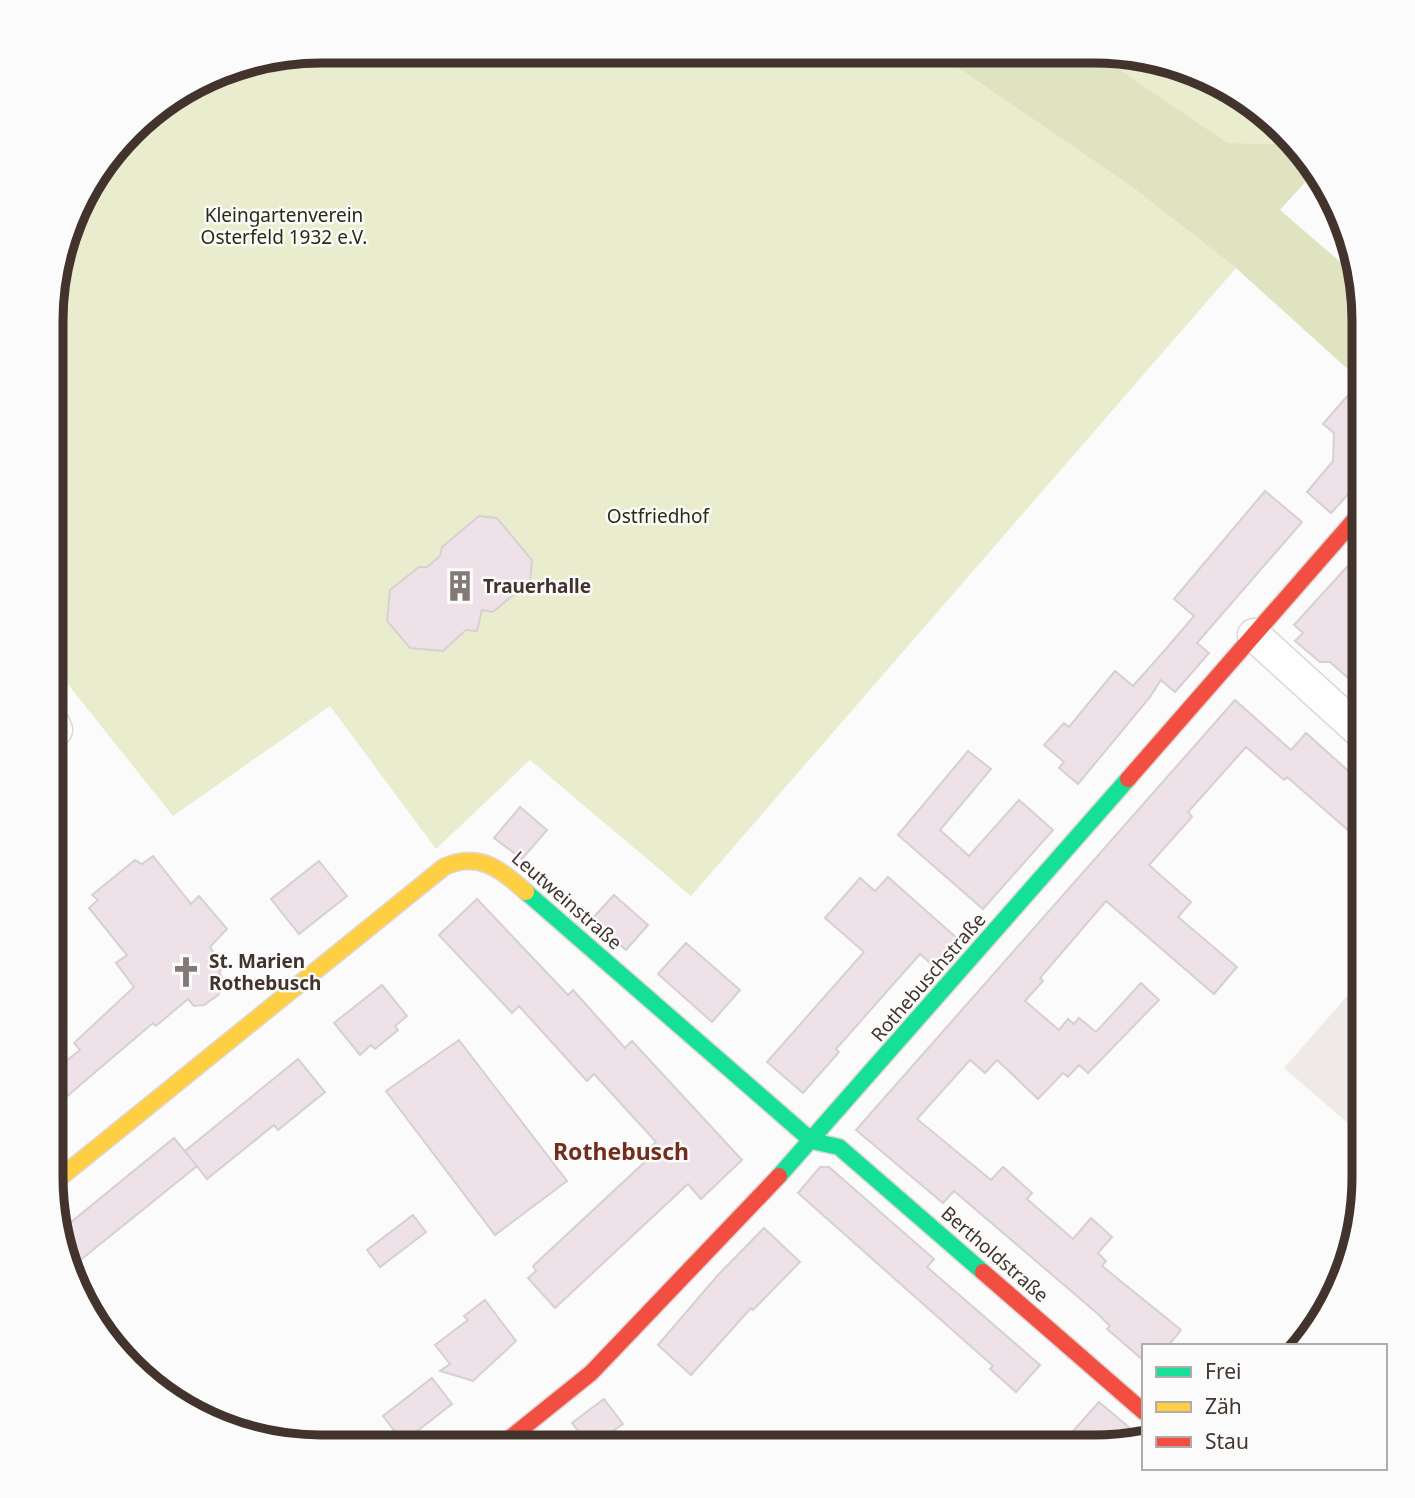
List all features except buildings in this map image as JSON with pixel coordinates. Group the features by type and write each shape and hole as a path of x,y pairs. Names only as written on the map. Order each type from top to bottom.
{"street":[{"name":"Rothebuschstraße","path":"514,1435 591,1373 812,1141 1352,523"},
{"path":"1254,635 1352,723"},
{"name":"Leutweinstraße","path":"63,1175 435,873 461,858 484,861 504,872 812,1141"},
{"name":"Bertholdstraße","path":"812,1141 839,1147 1142,1410"}],"shaded area":[{"path":"1352,991 1352,1127 1284,1068"}],"green space":[{"name":"Ostfriedhof","path":"321,63 951,63 1132,187 1236,268 691,896 530,760 436,849 330,706 173,816 63,678 63,321 65,287 72,254 83,222 106,178 127,151 151,127 178,106 207,90 254,72 287,65"},
{"path":"951,63 1111,64 1228,143 1281,144 1309,178 1280,210 1346,267 1352,321 1352,373 1236,268 1132,187"},
{"path":"1111,64 1161,72 1208,90 1251,116 1281,144 1228,143"}],"traffic: fast":[{"path":"779,1176 1128,779"},
{"path":"526,892 812,1141 839,1147 983,1272"}],"traffic: slow":[{"path":"63,1175 444,867 468,861 488,865 526,892"}],"traffic: jam":[{"path":"1128,779 1352,523"},
{"path":"514,1435 591,1373 779,1176"},
{"path":"983,1272 1142,1410"}],"place":[{"name":"Trauerhalle","path":"460,586"},
{"name":"St. Marien Rothebusch","path":"186,972"}],"district":[{"name":"Rothebusch","path":"621,1152"}],"park label":[{"name":"Kleingartenverein Osterfeld 1932 e.V.","path":"284,226"}]}
